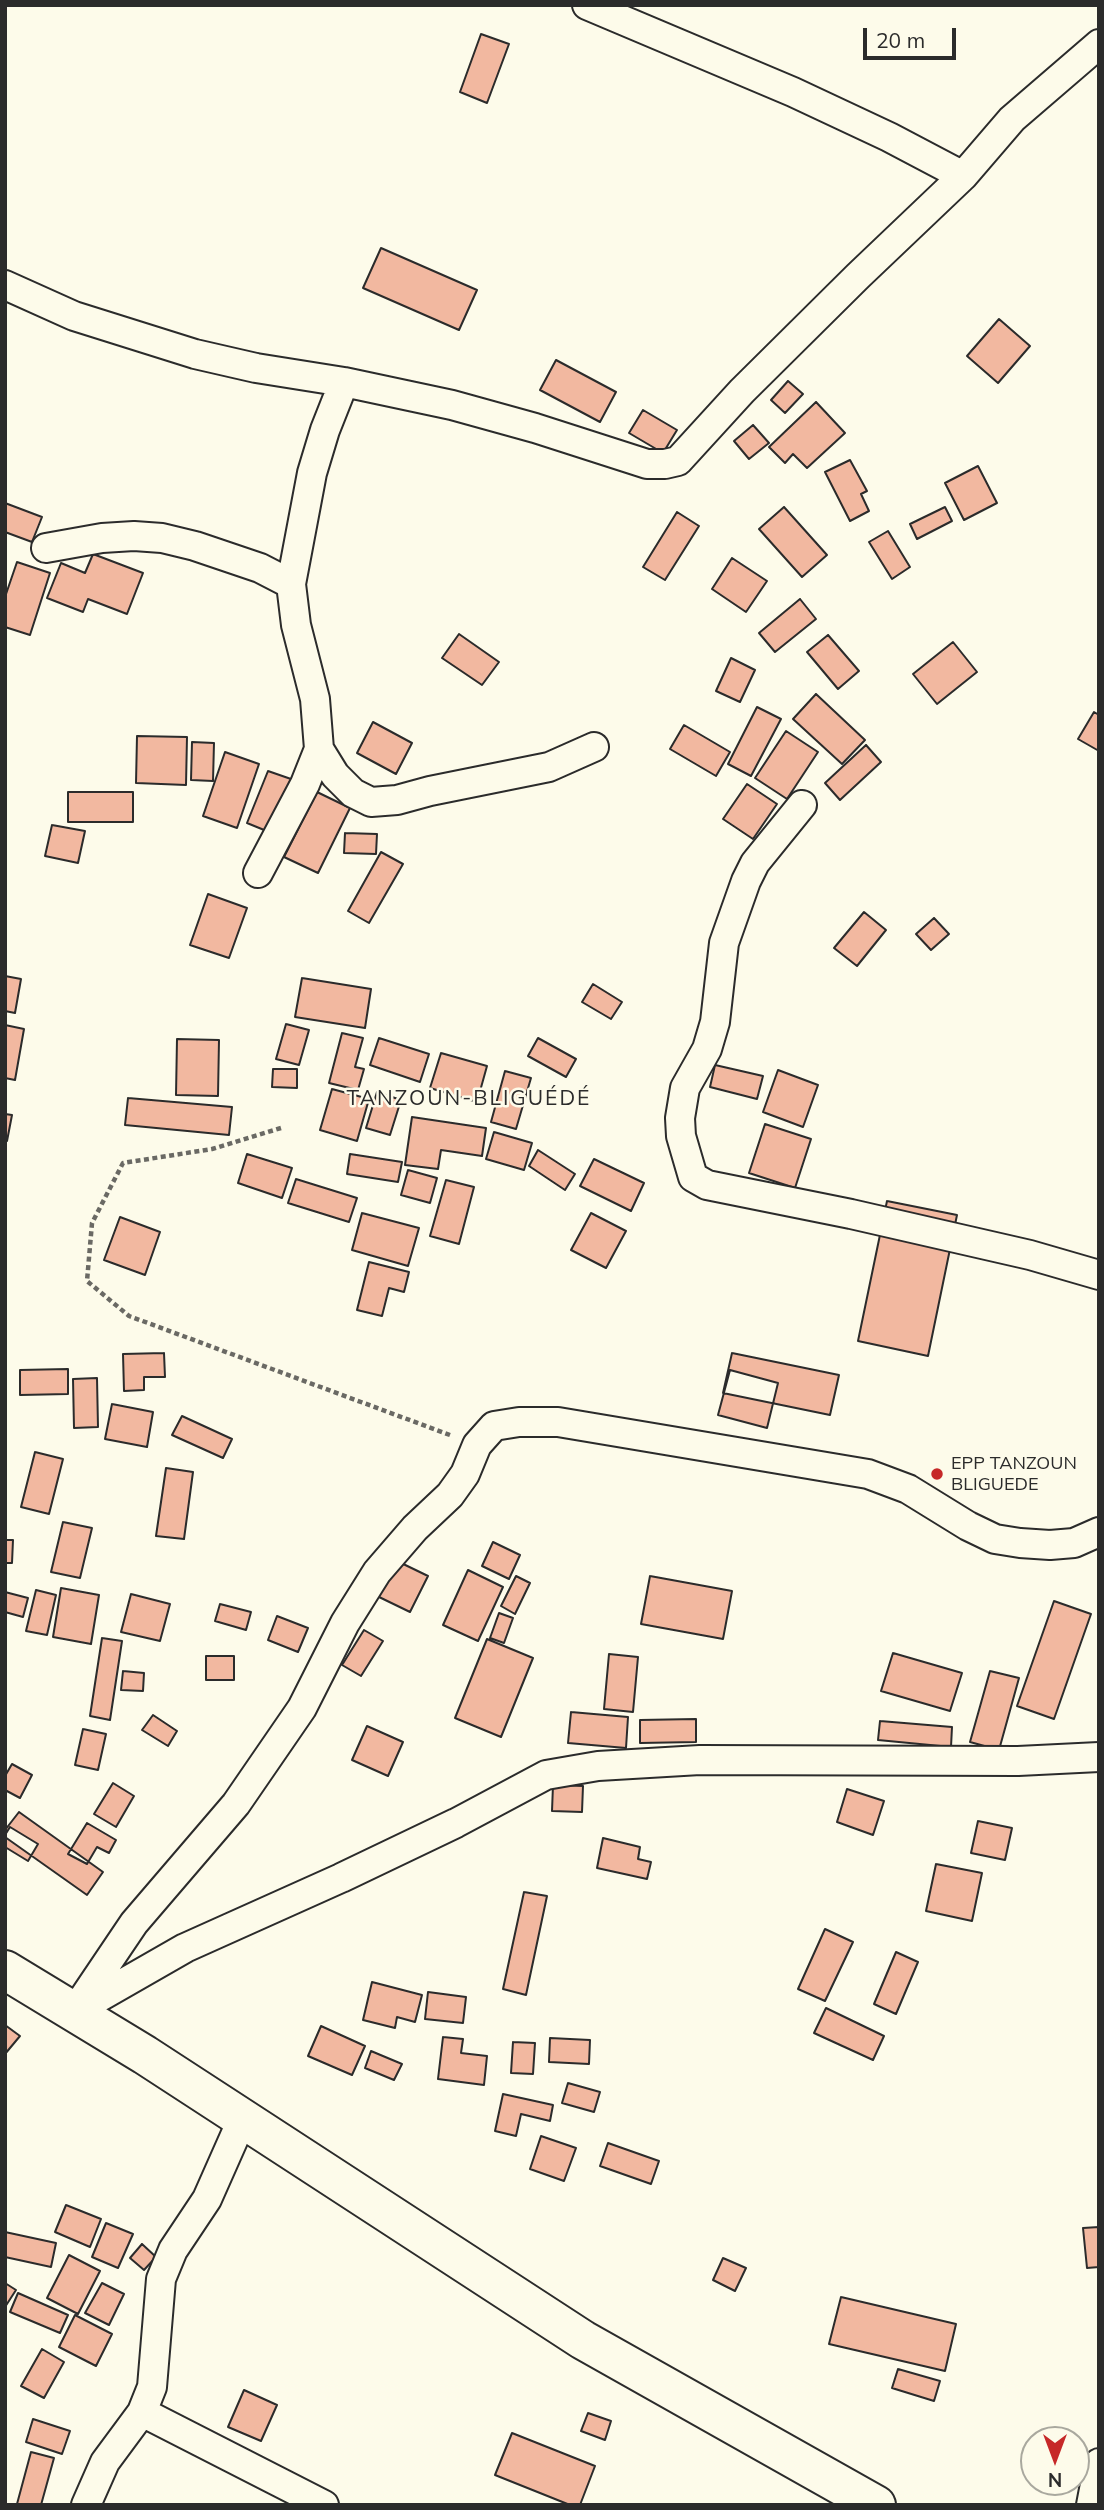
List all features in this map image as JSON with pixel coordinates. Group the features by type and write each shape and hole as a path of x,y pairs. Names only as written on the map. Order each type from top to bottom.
{"main road":[{"path":"5,1970 145,2055 583,2340 876,2505"}],"street":[{"path":"587,5 793,92 963,176"},
{"path":"5,285 74,316 195,354 452,405 647,464 665,464 678,461 761,372 963,176 1012,119 1099,44"},
{"path":"258,873 305,784 319,750 315,699 296,625 290,584 312,473 344,382"},
{"path":"46,548 102,538 162,538 260,568 290,584"},
{"path":"319,750 335,775 353,793 371,802 397,800 549,767 594,747"},
{"path":"802,805 755,863 724,943 715,1022 706,1049 685,1088 680,1118 681,1136 693,1177 707,1185 852,1214 1030,1255 1099,1275"},
{"path":"74,2012 134,1923 236,1804 302,1708 345,1623 377,1572 415,1528 450,1495 465,1474 477,1444 494,1426 519,1422 558,1422 869,1474 908,1489 968,1526 995,1539 1051,1545 1074,1543 1099,1532"},
{"path":"74,2012 185,1948 456,1823 546,1775 597,1766 700,1760 1018,1761 1099,1757"},
{"path":"86,2505 106,2462 142,2412 152,2387 161,2279 173,2250 207,2199 242,2120"},
{"path":"142,2412 324,2505"},
{"path":"1091,2505 1099,2463"}],"path":[{"path":"281,1128 212,1149 123,1163 92,1223 87,1281 129,1316 477,1444"}],"building":[{"path":"481,34 509,44 487,103 460,92"},
{"path":"381,248 477,290 459,330 363,288"},
{"path":"999,319 1030,346 998,383 967,356"},
{"path":"556,360 616,392 600,422 540,390"},
{"path":"788,381 803,394 785,413 771,400"},
{"path":"816,402 845,433 807,468 793,454 785,463 769,447"},
{"path":"643,410 677,430 663,453 629,433"},
{"path":"753,425 769,443 749,459 734,441"},
{"path":"850,460 867,491 861,494 869,511 850,521 825,472"},
{"path":"978,466 997,503 964,520 945,483"},
{"path":"5,503 42,517 32,542 5,532"},
{"path":"784,507 827,555 802,577 759,529"},
{"path":"945,507 952,521 917,539 910,524"},
{"path":"677,512 699,526 665,580 643,567"},
{"path":"888,531 910,567 892,579 869,542"},
{"path":"93,554 143,573 127,614 88,599 83,612 47,598 61,563 85,573"},
{"path":"732,558 767,581 746,612 712,589"},
{"path":"17,562 50,573 30,635 5,627 5,597"},
{"path":"800,599 816,619 775,652 759,633"},
{"path":"459,634 499,662 482,685 442,658"},
{"path":"828,635 859,671 838,689 807,652"},
{"path":"953,642 977,672 937,704 913,674"},
{"path":"731,658 755,670 740,702 716,691"},
{"path":"816,694 865,740 842,764 793,719"},
{"path":"757,707 781,719 751,776 728,764"},
{"path":"1094,712 1099,715 1099,751 1078,739"},
{"path":"373,722 412,743 396,774 357,753"},
{"path":"684,725 730,752 716,776 670,749"},
{"path":"786,731 818,752 787,799 755,778"},
{"path":"137,736 187,737 186,785 136,783"},
{"path":"192,742 214,743 213,781 191,780"},
{"path":"866,745 881,762 840,800 825,783"},
{"path":"225,752 259,764 237,828 203,816"},
{"path":"268,771 291,779 269,832 247,823"},
{"path":"747,784 777,804 753,839 723,819"},
{"path":"68,792 133,792 133,822 68,822"},
{"path":"317,792 350,808 318,873 284,857"},
{"path":"52,825 85,831 78,863 45,856"},
{"path":"345,833 377,834 376,854 344,853"},
{"path":"381,852 403,864 369,923 348,911"},
{"path":"208,894 247,908 229,958 190,945"},
{"path":"864,912 886,930 857,966 834,948"},
{"path":"934,918 949,934 931,950 916,934"},
{"path":"5,976 21,979 15,1013 5,1011"},
{"path":"302,978 371,989 365,1028 295,1017"},
{"path":"593,984 622,1002 611,1019 582,1002"},
{"path":"286,1024 309,1030 299,1065 276,1059"},
{"path":"5,1025 24,1029 15,1080 5,1078"},
{"path":"342,1033 363,1038 355,1067 364,1069 358,1090 329,1083"},
{"path":"379,1038 429,1054 420,1082 370,1065"},
{"path":"538,1038 576,1059 566,1077 528,1056"},
{"path":"177,1039 219,1040 218,1096 176,1095"},
{"path":"441,1053 487,1066 477,1102 430,1088"},
{"path":"715,1065 763,1076 757,1099 710,1087"},
{"path":"273,1069 297,1069 297,1088 272,1087"},
{"path":"778,1070 818,1085 803,1127 763,1112"},
{"path":"505,1071 531,1078 516,1129 491,1122"},
{"path":"332,1089 369,1099 357,1141 320,1130"},
{"path":"377,1092 401,1100 390,1135 366,1128"},
{"path":"128,1098 232,1107 229,1135 125,1125"},
{"path":"5,1114 12,1115 7,1141 5,1140"},
{"path":"412,1117 486,1128 482,1156 441,1150 438,1169 405,1165"},
{"path":"765,1124 811,1139 795,1188 749,1173"},
{"path":"494,1132 532,1143 524,1170 486,1159"},
{"path":"538,1150 575,1174 565,1190 529,1166"},
{"path":"247,1154 292,1168 282,1198 238,1183"},
{"path":"350,1154 402,1162 398,1182 347,1174"},
{"path":"594,1159 644,1183 631,1211 580,1186"},
{"path":"408,1170 437,1178 430,1203 401,1195"},
{"path":"296,1179 357,1198 349,1222 288,1203"},
{"path":"446,1180 474,1187 459,1244 430,1236"},
{"path":"887,1201 957,1215 928,1356 858,1341"},
{"path":"362,1213 419,1228 408,1266 352,1250"},
{"path":"591,1213 626,1231 606,1268 571,1250"},
{"path":"120,1217 160,1232 145,1275 104,1260"},
{"path":"369,1262 409,1272 404,1292 389,1288 382,1316 357,1310"},
{"path":"164,1353 165,1377 144,1377 144,1390 124,1391 123,1354"},
{"path":"732,1353 839,1375 830,1415 723,1393"},
{"path":"68,1369 68,1394 20,1395 20,1370"},
{"path":"730,1370 778,1383 767,1428 718,1415"},
{"path":"97,1378 98,1427 74,1428 73,1379"},
{"path":"112,1404 153,1412 147,1447 105,1439"},
{"path":"182,1416 232,1439 223,1458 172,1435"},
{"path":"35,1452 63,1459 49,1514 21,1507"},
{"path":"166,1468 193,1472 184,1539 156,1536"},
{"path":"63,1522 92,1528 80,1578 51,1572"},
{"path":"5,1540 13,1540 12,1563 5,1563"},
{"path":"493,1542 520,1555 509,1579 482,1566"},
{"path":"395,1560 428,1576 410,1612 377,1596"},
{"path":"468,1570 503,1587 478,1641 443,1625"},
{"path":"516,1576 530,1583 515,1614 501,1606"},
{"path":"650,1576 732,1591 723,1639 641,1624"},
{"path":"61,1588 99,1595 91,1644 53,1637"},
{"path":"36,1590 56,1595 47,1635 26,1631"},
{"path":"5,1592 28,1598 23,1617 5,1612"},
{"path":"131,1594 170,1604 160,1641 121,1632"},
{"path":"1054,1601 1091,1614 1054,1719 1017,1706"},
{"path":"220,1604 251,1612 246,1630 215,1621"},
{"path":"499,1613 513,1618 504,1643 490,1638"},
{"path":"277,1616 308,1628 298,1652 268,1640"},
{"path":"364,1630 383,1641 361,1676 342,1665"},
{"path":"102,1638 122,1641 110,1720 90,1716"},
{"path":"487,1639 533,1658 501,1737 455,1718"},
{"path":"893,1653 962,1673 950,1711 881,1691"},
{"path":"609,1654 638,1657 633,1712 604,1709"},
{"path":"206,1656 234,1656 234,1680 206,1680"},
{"path":"123,1671 144,1673 143,1691 121,1690"},
{"path":"990,1671 1019,1678 999,1750 970,1742"},
{"path":"571,1712 628,1717 626,1748 568,1743"},
{"path":"153,1715 177,1731 168,1746 142,1730"},
{"path":"696,1719 696,1742 640,1743 640,1720"},
{"path":"880,1721 952,1727 951,1747 878,1740"},
{"path":"367,1726 403,1742 388,1776 352,1760"},
{"path":"83,1729 106,1734 98,1770 75,1765"},
{"path":"12,1764 32,1775 20,1798 5,1790 5,1776"},
{"path":"113,1783 134,1796 116,1827 94,1814"},
{"path":"553,1785 583,1786 582,1812 552,1811"},
{"path":"847,1789 884,1801 873,1835 837,1822"},
{"path":"19,1812 103,1872 87,1895 5,1837 5,1830"},
{"path":"978,1821 1012,1828 1005,1860 971,1853"},
{"path":"87,1823 116,1840 109,1853 97,1847 87,1864 68,1854"},
{"path":"10,1827 38,1844 28,1861 5,1847 5,1835"},
{"path":"603,1838 640,1847 638,1859 651,1862 647,1879 597,1868"},
{"path":"936,1864 982,1873 972,1921 926,1911"},
{"path":"524,1892 547,1896 526,1995 503,1989"},
{"path":"825,1929 853,1942 825,2001 798,1989"},
{"path":"896,1952 918,1962 896,2014 874,2004"},
{"path":"372,1982 422,1995 415,2022 397,2017 395,2028 363,2020"},
{"path":"428,1992 466,1997 463,2023 425,2019"},
{"path":"826,2008 884,2036 873,2060 814,2033"},
{"path":"5,2025 20,2036 5,2054"},
{"path":"321,2026 365,2046 352,2075 308,2056"},
{"path":"443,2037 463,2039 461,2053 487,2056 484,2085 438,2079"},
{"path":"550,2038 590,2040 589,2064 549,2062"},
{"path":"513,2042 535,2043 533,2074 511,2073"},
{"path":"371,2051 402,2064 394,2080 365,2068"},
{"path":"568,2083 600,2092 594,2112 562,2103"},
{"path":"503,2094 553,2105 550,2121 521,2114 516,2136 495,2131"},
{"path":"541,2136 576,2148 564,2181 530,2169"},
{"path":"608,2143 659,2161 651,2184 600,2166"},
{"path":"66,2205 101,2219 90,2247 55,2232"},
{"path":"106,2223 133,2234 118,2268 92,2257"},
{"path":"1099,2227 1099,2267 1087,2268 1083,2228"},
{"path":"5,2232 56,2243 51,2267 5,2257"},
{"path":"142,2244 156,2257 144,2270 130,2258"},
{"path":"69,2255 100,2271 78,2314 47,2298"},
{"path":"723,2258 746,2268 735,2291 713,2280"},
{"path":"5,2283 16,2290 5,2307"},
{"path":"102,2283 124,2294 109,2325 85,2313"},
{"path":"18,2293 68,2315 60,2333 10,2312"},
{"path":"841,2297 956,2324 945,2371 829,2344"},
{"path":"75,2315 112,2334 96,2366 59,2347"},
{"path":"42,2349 64,2362 44,2398 21,2386"},
{"path":"898,2369 940,2381 934,2401 892,2388"},
{"path":"244,2390 277,2405 261,2441 228,2427"},
{"path":"588,2413 611,2421 605,2440 581,2431"},
{"path":"33,2419 70,2431 62,2454 26,2442"},
{"path":"512,2433 595,2466 580,2505 570,2505 495,2475"},
{"path":"31,2452 54,2458 41,2505 21,2505 17,2504"}],"place":[{"name":"EPP TANZOUN BLIGUEDE","path":"937,1474"}],"district":[{"name":"TANZOUN-BLIGUÉDÉ","path":"469,1099"}]}
